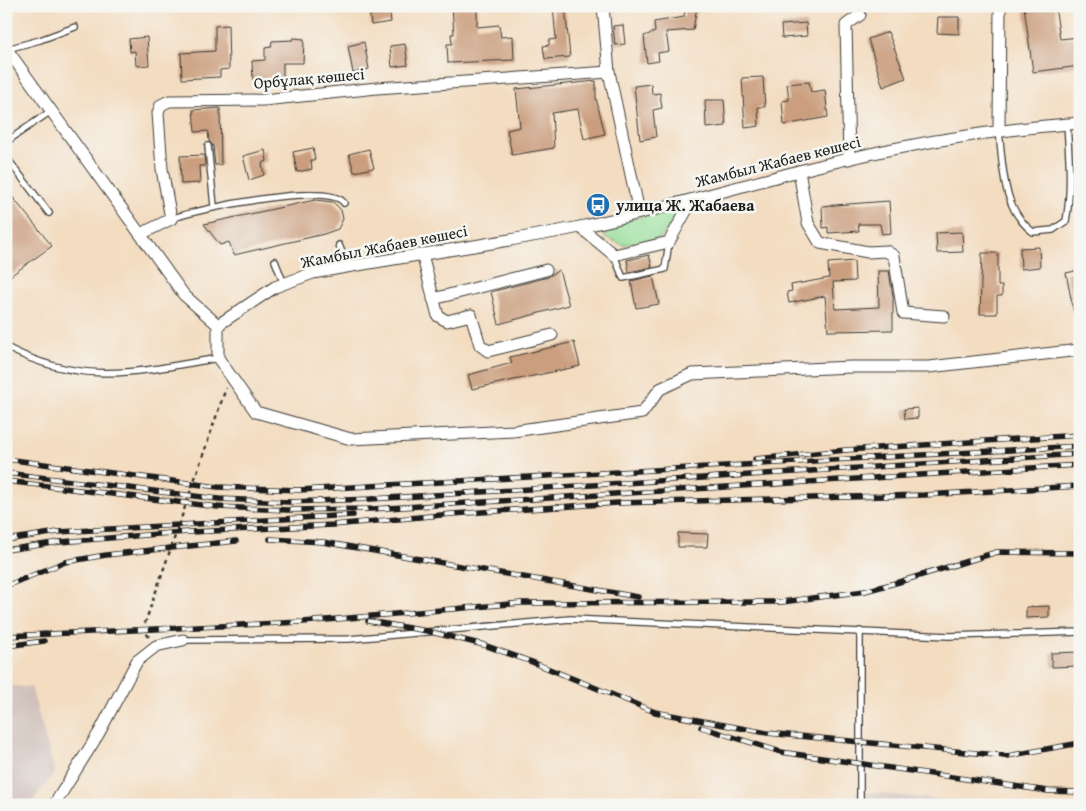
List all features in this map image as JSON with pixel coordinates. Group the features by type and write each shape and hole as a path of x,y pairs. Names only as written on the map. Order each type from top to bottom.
{"street":[{"path":"603,6 609,72 639,212"},
{"path":"999,130 1000,6"},
{"path":"849,159 846,25 860,15"},
{"path":"6,48 184,295 218,324 218,358 256,412 351,439 513,431 642,413 660,389 692,374 851,367 929,367 1080,350"},
{"name":"Орбұлақ көшесі","path":"171,219 162,169 158,113 161,105 169,101 264,100 377,88 609,72"},
{"name":"Жамбыл Жабаев көшесі","path":"218,324 275,287 313,273 580,227 849,159 999,130 1080,123"},
{"path":"799,171 808,223 820,242 868,252 886,251 894,256 903,312 944,316"},
{"path":"580,227 614,255 669,242 692,200"},
{"path":"141,234 171,219"},
{"path":"422,254 438,316 447,321 471,315 480,345 488,351 552,335"},
{"path":"433,299 546,270"},
{"path":"54,805 99,733 138,661 156,646 183,640"}],"lane":[{"path":"6,48 40,40 74,27"},
{"path":"6,142 51,110"},
{"path":"999,130 1003,168 1012,211 1021,223 1033,232 1053,230 1066,221 1069,202 1067,124"},
{"path":"208,146 214,206"},
{"path":"6,156 49,213"},
{"path":"171,219 214,206 258,199 322,194 334,195 344,203"},
{"path":"614,255 623,278 666,269 669,242"},
{"path":"339,245 348,266"},
{"path":"275,261 284,284"},
{"path":"6,347 33,361 77,372 134,373 218,358"},
{"path":"183,640 349,639 570,619 949,636 1080,632"},
{"path":"860,631 860,805"}],"path":[{"path":"156,646 143,629 230,375"}],"shaded area":[{"path":"6,686 31,687 55,773 29,805 6,805"},
{"path":"856,791 988,805 856,805"}],"green space":[{"path":"671,210 675,217 661,238 623,245 605,237 606,225"}],"building":[{"path":"376,6 389,6 391,22 371,25 369,9 376,8"},
{"path":"452,6 477,6 477,27 499,25 501,37 513,36 514,60 448,63 447,44 452,44 451,34 454,34"},
{"path":"553,6 565,6 570,57 545,59 543,46 549,45 549,40 556,39"},
{"path":"685,6 697,6 693,30 666,32 669,51 658,53 659,61 647,63 644,36 655,32 654,22 684,17"},
{"path":"1024,6 1055,6 1060,39 1080,37 1080,66 1033,72"},
{"path":"938,17 959,17 959,34 937,33"},
{"path":"806,23 807,36 782,38 781,25"},
{"path":"228,25 229,69 220,70 220,77 182,79 181,53 215,51 215,26"},
{"path":"623,25 625,44 615,45 613,26"},
{"path":"888,32 906,78 883,87 868,39"},
{"path":"147,37 149,65 136,66 135,51 130,52 129,39"},
{"path":"293,38 304,39 303,63 283,63 283,78 253,80 252,61 265,60 265,48 271,47 272,41 293,40"},
{"path":"364,42 369,69 353,73 348,46"},
{"path":"405,44 408,65 392,67 390,46"},
{"path":"763,77 765,107 758,107 759,126 745,128 742,78"},
{"path":"596,81 596,98 605,134 584,139 578,109 552,113 554,148 512,155 507,130 520,127 516,89"},
{"path":"809,82 811,92 825,90 828,117 784,125 782,101 789,100 787,84"},
{"path":"651,84 652,94 660,93 662,108 653,110 656,137 640,140 634,86"},
{"path":"705,100 724,100 726,126 706,128"},
{"path":"220,108 221,165 215,165 213,146 209,141 208,131 195,132 193,110"},
{"path":"313,148 315,160 311,160 312,169 297,172 293,152"},
{"path":"369,149 374,168 354,172 349,154"},
{"path":"265,150 267,161 262,163 264,175 249,180 243,156"},
{"path":"204,155 205,166 199,166 200,183 181,184 180,156"},
{"path":"6,189 52,246 6,279"},
{"path":"315,200 333,202 341,210 343,219 338,229 234,255 229,242 220,245 204,224"},
{"path":"889,201 891,233 882,234 880,224 858,224 859,231 828,233 828,227 823,228 822,206"},
{"path":"962,232 963,252 937,253 936,233"},
{"path":"1039,247 1040,267 1021,269 1020,248"},
{"path":"982,253 998,253 998,286 1002,286 1002,296 997,296 997,314 980,314"},
{"path":"649,255 652,267 629,272 627,260"},
{"path":"854,261 855,281 833,282 835,309 879,307 878,271 889,271 893,297 893,330 828,331 825,296 789,303 787,292 792,291 791,285 829,278 828,263"},
{"path":"559,270 569,305 499,324 491,292 548,277"},
{"path":"1080,270 1080,319 1075,319 1066,273"},
{"path":"653,276 659,304 636,308 631,281"},
{"path":"574,342 580,366 472,389 468,375 512,363 510,357"},
{"path":"918,408 918,418 905,419 904,409"},
{"path":"678,533 708,534 707,547 678,547"},
{"path":"1049,606 1049,617 1026,618 1026,607"},
{"path":"1080,652 1080,666 1052,667 1051,653"}],"railway":[{"path":"755,459 846,450 1080,435"},
{"path":"6,459 218,487 299,490 1080,446"},
{"path":"6,473 219,499 289,502 371,499 1080,454"},
{"path":"6,481 218,507 287,510 372,509 1080,465"},
{"path":"6,550 60,542 171,533 333,525 452,514 618,503 924,495 1080,486"},
{"path":"6,540 58,532 353,515"},
{"path":"270,539 323,542 638,597"},
{"path":"6,586 65,562 106,555 236,541"},
{"path":"6,636 303,622 521,603 782,602 865,591 997,552 1080,553"},
{"path":"368,621 427,631 484,645 532,662 655,712 767,733 1007,756 1080,743"},
{"path":"6,646 44,641"},
{"path":"701,727 781,752 1048,791 1080,792"}],"place":[{"name":"улица Ж. Жабаева","path":"598,205"}]}
